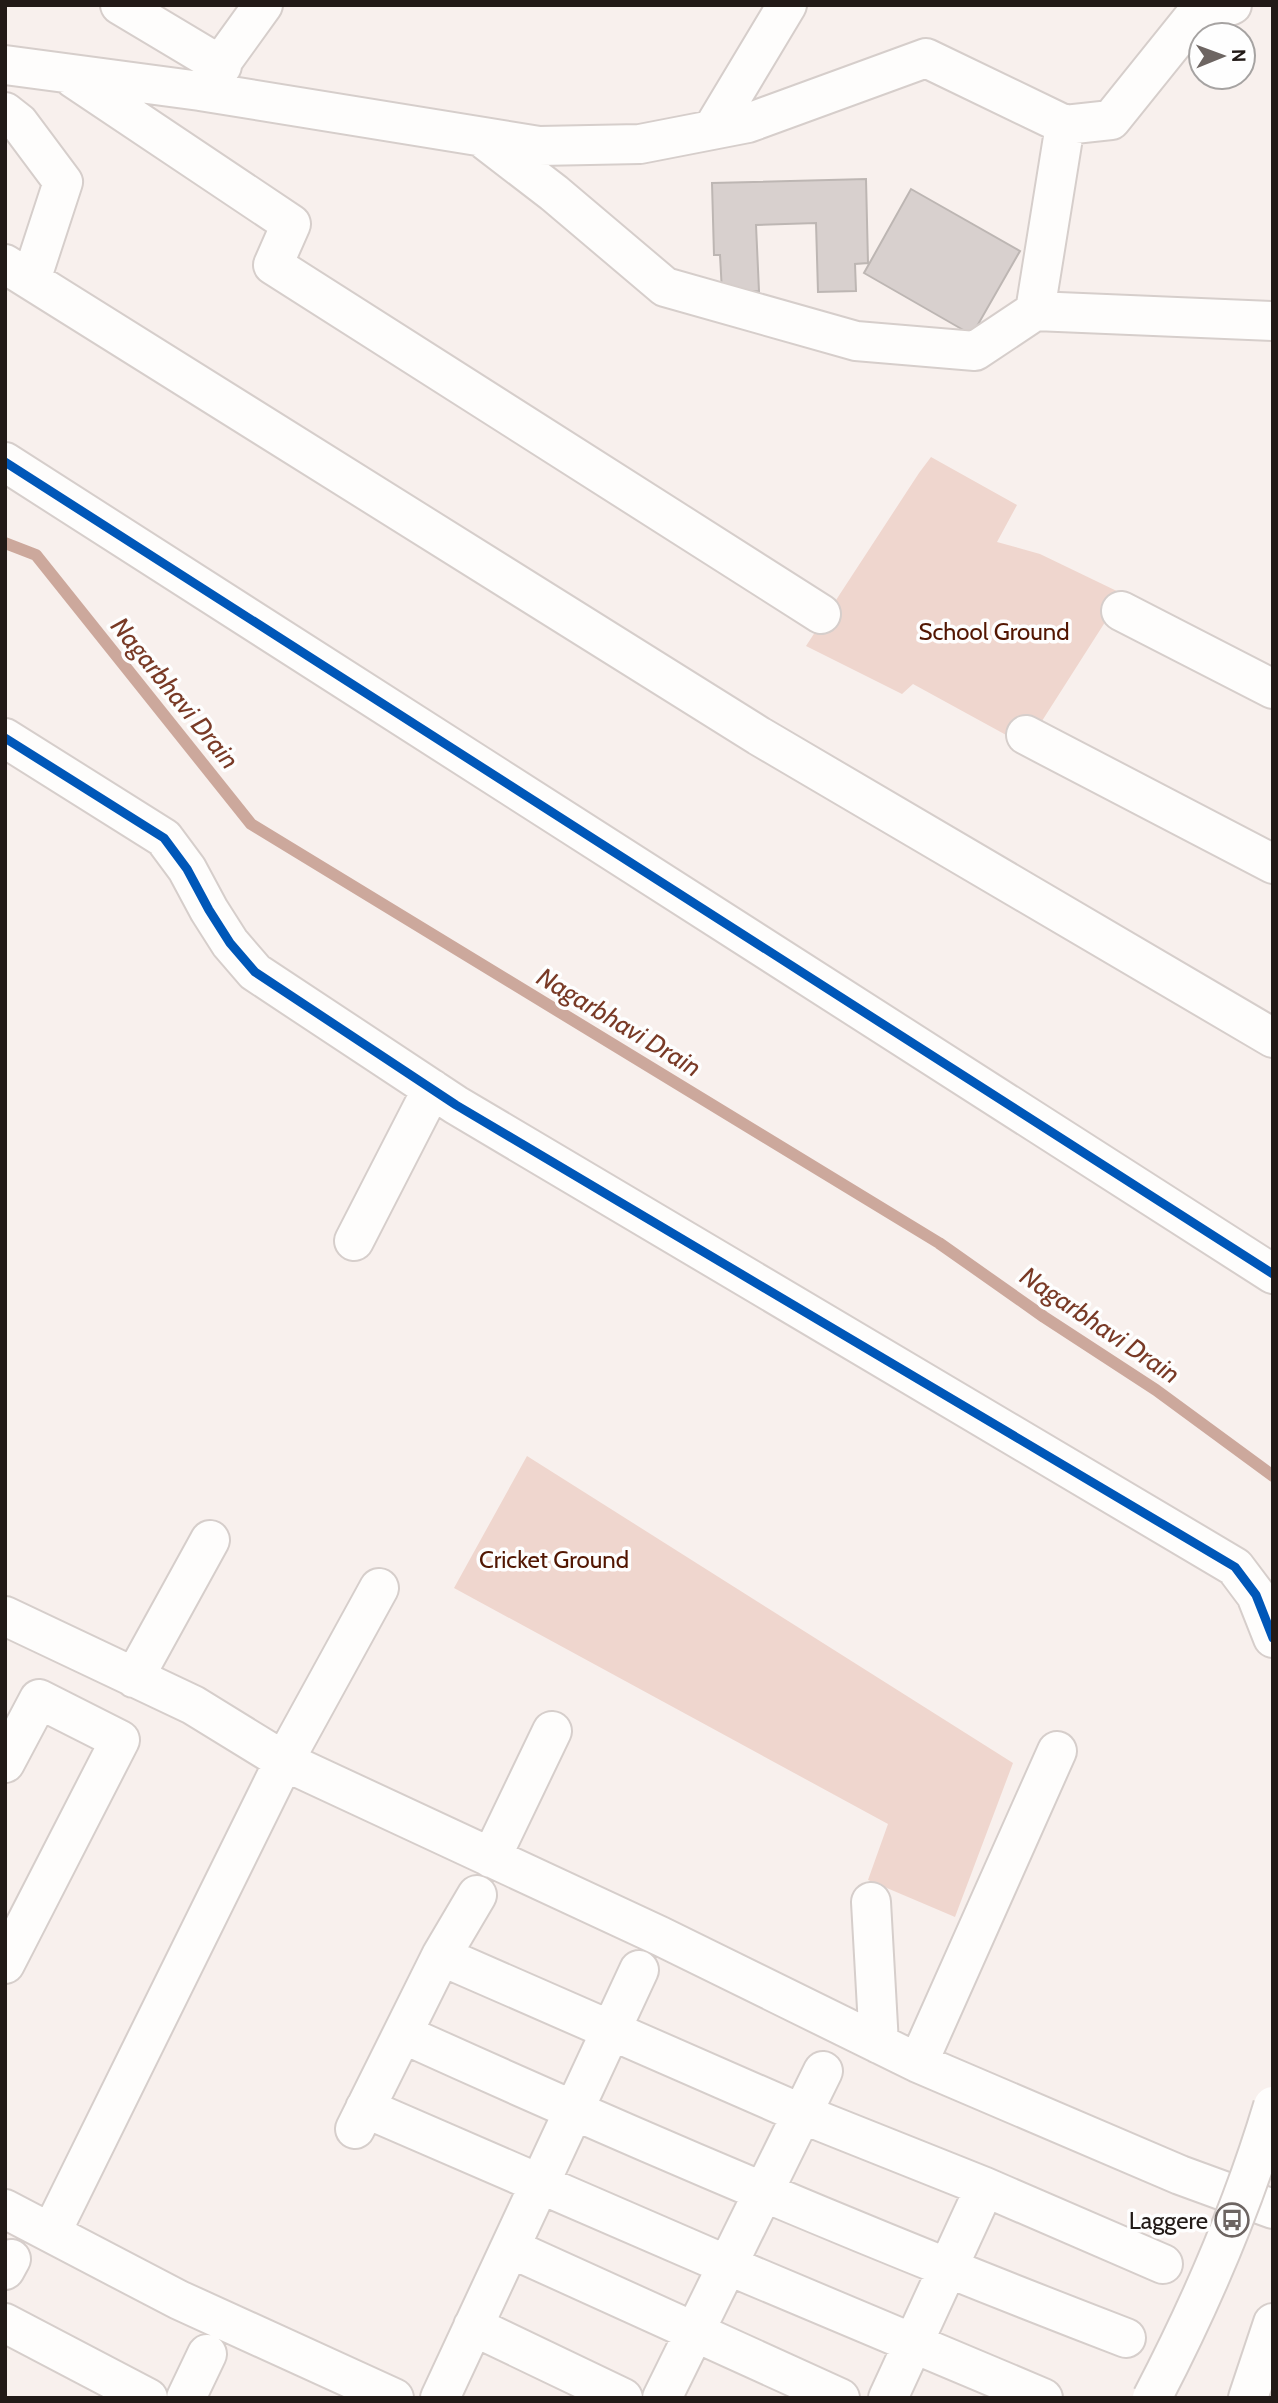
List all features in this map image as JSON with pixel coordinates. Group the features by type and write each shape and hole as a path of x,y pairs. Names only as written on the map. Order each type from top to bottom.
{"street":[{"path":"120,5 211,78"},
{"path":"211,78 263,5"},
{"path":"712,130 787,5"},
{"path":"5,65 65,73 211,78 539,146 640,144 748,123 926,58 1065,125 1111,120 1193,18 1232,5"},
{"path":"65,73 291,224 273,265 821,614"},
{"path":"5,112 19,123 63,182 18,272 759,736 1273,1038"},
{"path":"1035,311 1065,125"},
{"path":"481,136 554,193 665,287 856,341 975,351 1035,311 1273,321"},
{"path":"5,462 1273,1274"},
{"path":"1121,611 1273,689"},
{"path":"1026,735 1273,864"},
{"path":"5,738 164,838 187,869 230,943 255,972 432,1089 1235,1567 1256,1595 1273,1638"},
{"path":"355,1241 432,1089"},
{"path":"134,1678 210,1540"},
{"path":"51,2233 284,1761 379,1588"},
{"path":"5,1616 192,1705 284,1761 660,1936 918,2063 1180,2175 1273,2209"},
{"path":"5,1763 39,1699 120,1740 5,1964"},
{"path":"491,1857 552,1731"},
{"path":"918,2063 1057,1751"},
{"path":"477,1895 441,1956 360,2119 540,2184 1043,2398"},
{"path":"871,1902 879,2044"},
{"path":"441,1956 802,2114 985,2186 1163,2264"},
{"path":"440,2398 639,1970"},
{"path":"403,2034 763,2193 947,2269 1126,2338"},
{"path":"662,2398 823,2071"},
{"path":"1152,2398 1185,2334 1257,2158 1273,2106"},
{"path":"888,2398 985,2186"},
{"path":"5,2209 179,2300 394,2398"},
{"path":"510,2248 840,2398"},
{"path":"5,2323 148,2398"},
{"path":"473,2326 623,2398"},
{"path":"1248,2398 1272,2329"},
{"path":"187,2398 207,2354"}],"green space":[{"name":"School Ground","path":"931,457 1017,505 997,542 1040,554 1123,594 1026,746 913,684 902,694 806,646"},
{"name":"Cricket Ground","path":"527,1456 1013,1763 955,1917 868,1880 888,1824 454,1588"}],"building":[{"path":"866,179 868,263 855,264 856,291 818,292 816,223 756,225 759,291 722,292 720,255 714,255 712,183"},
{"path":"911,189 1020,251 972,335 864,273"}],"waterway":[{"name":"Nagarbhavi Drain","path":"5,543 36,555 251,824 939,1243 1044,1317 1156,1390 1273,1476"}],"cycle path":[{"path":"5,462 1273,1274"},
{"path":"5,738 164,838 187,869 230,943 255,972 456,1105 1235,1567 1256,1595 1273,1638"}],"place":[{"name":"Laggere","path":"1232,2220"}]}
